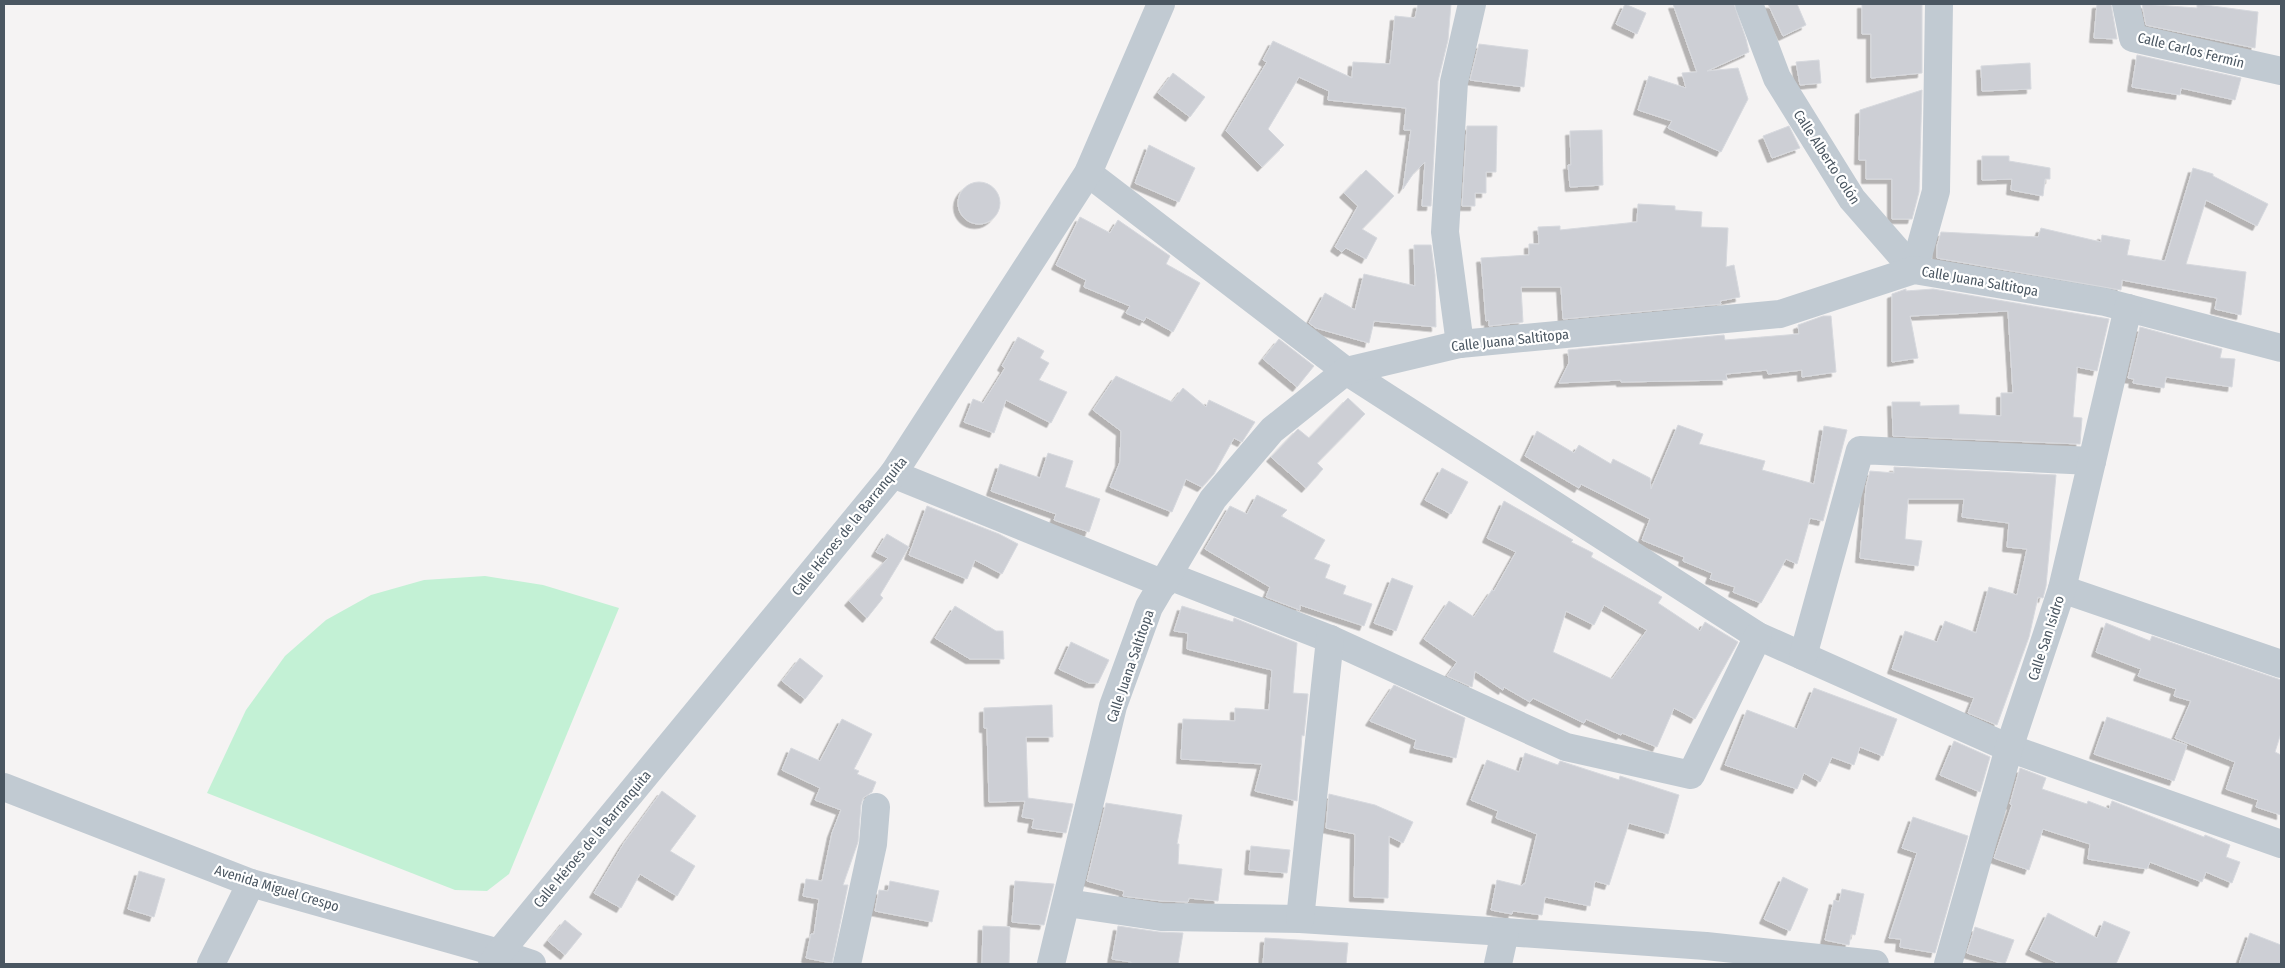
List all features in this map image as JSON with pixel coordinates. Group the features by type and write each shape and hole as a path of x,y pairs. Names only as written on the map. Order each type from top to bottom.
{"street":[{"name":"Calle Héroes de la Barranquita","path":"495,958 894,474 1088,173 1161,4"},
{"path":"1460,344 1445,232 1454,82 1472,4"},
{"name":"Calle Alberto Colón","path":"1749,4 1777,78 1852,199 1914,270"},
{"path":"1914,270 1936,192 1939,4"},
{"name":"Calle Carlos Fermín","path":"2126,4 2133,38 2281,71"},
{"path":"1088,173 1346,371 1758,636 2010,748 2281,844"},
{"name":"Calle Juana Saltitopa","path":"1051,964 1113,706 1149,608 1213,499 1272,430 1346,371 1460,344 1780,314 1914,270 2105,302 2281,348"},
{"name":"Calle San Isidro","path":"1948,964 2010,748 2062,589 2128,308"},
{"path":"1803,656 1860,450 2092,461"},
{"path":"894,474 1167,580 1330,639 1566,747 1691,775 1758,636"},
{"path":"2062,589 2281,664"},
{"path":"1300,918 1330,639"},
{"name":"Avenida Miguel Crespo","path":"4,787 251,883 495,958 532,964"},
{"path":"848,964 873,844 876,806"},
{"path":"211,964 251,883"},
{"path":"1067,903 1161,917 1300,918 1505,932 1705,955 1875,964"},
{"path":"1498,964 1505,932"}],"green space":[{"path":"485,576 543,585 619,608 509,874 487,891 455,890 207,793 246,710 285,656 326,620 371,595 424,580"}],"building":[{"path":"1418,4 1451,4 1448,40 1438,81 1431,206 1422,206 1425,162 1413,174 1403,189 1411,130 1404,130 1406,108 1328,100 1329,91 1299,77 1268,129 1284,145 1262,167 1226,131 1267,62 1263,60 1273,41 1352,78 1353,62 1390,64 1395,16 1415,18"},
{"path":"1625,4 1646,13 1637,34 1616,24"},
{"path":"1673,4 1734,4 1746,39 1749,52 1707,71 1738,68 1748,99 1721,152 1668,128 1672,121 1638,110 1649,76 1686,88 1682,73 1697,72"},
{"path":"1768,4 1797,4 1806,25 1783,36"},
{"path":"1862,4 1922,4 1922,73 1871,78 1871,34 1862,34"},
{"path":"2097,4 2111,4 2117,39 2094,38"},
{"path":"2142,4 2197,8 2197,4 2258,12 2255,48 2146,25"},
{"path":"1479,44 1528,50 1524,87 1470,80"},
{"path":"2137,55 2241,78 2235,100 2181,88 2180,95 2132,87"},
{"path":"1819,60 1821,83 1800,85 1796,62"},
{"path":"2030,63 2031,89 1982,91 1981,66"},
{"path":"1173,73 1205,97 1190,117 1158,93"},
{"path":"1922,90 1919,192 1912,219 1892,219 1892,179 1866,179 1866,160 1859,160 1860,110"},
{"path":"1467,126 1497,126 1496,172 1486,172 1486,193 1475,193 1475,206 1462,206"},
{"path":"1789,126 1800,148 1772,158 1763,136"},
{"path":"1602,130 1603,185 1570,187 1568,165 1571,165 1570,131"},
{"path":"1149,145 1195,168 1179,202 1135,183"},
{"path":"1982,156 2009,156 2009,161 2050,168 2050,179 2045,179 2043,196 2011,190 2012,179 1982,180"},
{"path":"2193,168 2213,174 2213,176 2268,204 2257,226 2206,200 2186,264 2246,272 2241,315 2215,309 2217,298 2122,280 2121,290 1937,258 1937,246 1941,232 2038,237 2041,228 2101,242 2102,235 2130,240 2127,255 2165,261"},
{"path":"1366,170 1394,196 1362,229 1377,238 1366,259 1346,248 1342,252 1335,247 1358,206 1344,193"},
{"path":"983,182 991,185 997,191 1000,203 997,215 991,221 975,224 967,221 961,215 958,199 961,191 967,185"},
{"path":"1638,204 1675,206 1675,210 1702,212 1701,227 1728,228 1726,267 1734,265 1740,297 1720,301 1721,304 1563,319 1561,287 1521,287 1523,322 1489,326 1489,320 1486,321 1481,258 1529,255 1529,244 1539,244 1538,227 1560,226 1560,230 1637,222"},
{"path":"1080,217 1110,233 1118,220 1170,256 1166,264 1200,283 1173,332 1146,317 1144,321 1126,313 1130,306 1084,287 1086,280 1056,265"},
{"path":"1414,245 1431,245 1435,275 1436,327 1374,321 1369,343 1316,328 1309,323 1325,293 1355,310 1364,274 1415,286"},
{"path":"1906,289 1906,291 1933,289 2109,319 2097,371 2077,367 2073,417 2082,418 2080,444 1893,436 1892,402 1920,402 1920,406 1959,405 1959,414 2001,416 2001,393 2013,393 2008,311 1910,316 1918,358 1892,362 1892,294"},
{"path":"1823,316 1831,316 1836,372 1802,377 1802,370 1768,374 1767,370 1726,374 1727,380 1621,382 1621,380 1559,383 1569,363 1568,350 1724,335 1725,340 1799,334 1798,325"},
{"path":"2140,327 2222,349 2220,358 2235,359 2232,387 2166,377 2164,388 2133,383 2134,379 2128,378"},
{"path":"1018,337 1044,351 1040,358 1049,363 1039,380 1067,392 1051,423 1006,400 994,433 964,422 973,399 983,403 1005,368 1002,366"},
{"path":"1279,339 1314,366 1297,387 1263,359"},
{"path":"1116,376 1172,402 1183,388 1206,407 1209,400 1255,422 1242,442 1234,438 1214,474 1202,487 1186,479 1172,512 1110,487 1120,462 1121,431 1093,410"},
{"path":"1348,398 1365,414 1317,463 1323,469 1306,488 1271,457 1298,429 1309,438"},
{"path":"1678,425 1703,434 1699,444 1765,461 1762,470 1814,484 1824,426 1847,430 1823,521 1810,518 1797,564 1786,559 1761,603 1733,592 1735,587 1710,579 1712,573 1683,561 1684,557 1642,540 1650,519 1581,484 1579,488 1525,456 1537,431 1574,453 1579,445 1611,464 1613,459 1650,478 1651,489"},
{"path":"1048,453 1073,461 1065,487 1100,499 1089,532 1054,520 1056,514 991,491 1000,464 1040,478"},
{"path":"1894,467 2056,475 2046,586 2043,598 2038,597 2029,637 1997,725 1968,713 1974,698 1892,669 1905,631 1937,642 1945,621 1976,633 1989,587 2017,595 2027,549 2007,547 2009,523 1962,517 1964,499 1908,499 1905,539 1922,541 1918,566 1860,558 1866,487 1870,471 1894,473"},
{"path":"1442,468 1468,482 1451,514 1425,500"},
{"path":"1257,495 1287,510 1281,516 1325,540 1314,559 1330,565 1325,578 1346,586 1343,594 1372,604 1364,626 1300,605 1300,610 1266,597 1270,587 1205,549 1230,506 1247,514"},
{"path":"1504,501 1573,540 1571,542 1593,553 1591,557 1662,597 1658,603 1700,631 1705,622 1738,642 1695,719 1674,708 1657,747 1622,733 1621,735 1586,719 1584,723 1533,698 1530,702 1504,687 1503,690 1475,671 1472,687 1447,676 1457,662 1424,639 1449,601 1474,617 1492,590 1494,591 1516,552 1487,538","holes":["1604,605 1647,630 1612,679 1553,652 1566,611 1594,625"]},
{"path":"927,506 999,534 1018,544 1002,574 975,560 967,579 909,555"},
{"path":"887,534 909,547 880,595 883,598 867,618 849,601 888,558 876,552"},
{"path":"1392,578 1413,586 1396,631 1374,623"},
{"path":"955,606 996,631 1003,631 1004,659 970,659 935,638"},
{"path":"1182,606 1233,622 1234,618 1297,643 1293,693 1308,694 1304,736 1302,735 1297,801 1255,791 1262,764 1181,759 1183,719 1235,721 1235,708 1269,710 1272,670 1187,649 1188,633 1174,631"},
{"path":"2106,623 2150,641 2152,636 2281,680 2281,733 2275,752 2281,755 2281,815 2256,807 2258,800 2226,789 2235,762 2175,738 2191,701 2174,696 2176,689 2138,676 2141,669 2096,652"},
{"path":"1071,642 1109,660 1098,683 1089,683 1059,669"},
{"path":"800,658 823,676 805,699 782,681"},
{"path":"1394,685 1465,718 1456,758 1414,748 1416,740 1370,721"},
{"path":"1814,688 1897,719 1883,756 1860,747 1854,765 1832,757 1820,782 1804,773 1797,789 1725,765 1747,710 1797,729"},
{"path":"1052,705 1053,737 1026,737 1028,798 1073,804 1066,833 1032,828 1034,819 1022,817 1025,801 989,802 987,728 984,728 984,708"},
{"path":"2107,717 2187,745 2174,781 2094,754"},
{"path":"842,719 872,734 854,769 859,771 857,774 876,782 872,792 863,798 861,805 858,842 843,885 848,885 832,963 806,958 811,934 814,934 819,899 803,896 806,879 822,881 832,833 841,810 815,800 820,788 782,770 791,748 820,761"},
{"path":"1954,741 1990,757 1980,792 1940,775"},
{"path":"1525,753 1558,765 1560,761 1619,780 1620,776 1679,795 1668,834 1629,823 1609,885 1595,881 1590,906 1545,897 1542,915 1513,911 1512,914 1491,910 1497,880 1522,886 1525,884 1537,834 1496,818 1498,811 1471,800 1487,760 1519,772"},
{"path":"2020,768 2046,778 2042,789 2087,804 2088,801 2109,809 2112,801 2204,837 2205,835 2230,845 2226,857 2240,862 2232,883 2206,872 2202,882 2150,862 2147,869 2088,859 2090,844 2043,829 2029,870 1994,858 2012,805 2010,804"},
{"path":"662,791 696,816 670,851 695,866 677,896 640,874 621,908 594,893 624,843"},
{"path":"1329,794 1375,805 1413,822 1403,843 1389,836 1388,898 1354,897 1355,834 1326,828"},
{"path":"1106,803 1182,815 1177,844 1179,844 1178,864 1222,869 1218,901 1189,898 1188,902 1162,901 1123,896 1124,891 1087,881"},
{"path":"1913,817 1968,836 1935,953 1900,947 1901,939 1889,938 1917,853 1902,848"},
{"path":"1251,846 1290,850 1287,873 1249,870"},
{"path":"139,871 165,879 154,917 128,909"},
{"path":"1783,877 1808,889 1790,931 1764,919"},
{"path":"890,881 939,891 932,922 875,911 879,890 888,891"},
{"path":"1015,881 1054,884 1044,925 1012,922"},
{"path":"1842,889 1864,894 1855,935 1851,934 1849,945 1825,940 1834,900 1839,902"},
{"path":"2048,913 2097,938 2104,921 2130,932 2116,964 2060,964 2030,950"},
{"path":"565,920 582,934 565,955 548,941"},
{"path":"983,926 1010,927 1009,964 982,964"},
{"path":"1118,926 1159,932 1183,933 1178,964 1131,964 1131,962 1112,959"},
{"path":"1975,927 2014,940 2005,964 1967,953"},
{"path":"2250,933 2281,945 2281,964 2239,964"},
{"path":"1265,938 1348,943 1346,964 1263,964"}]}
